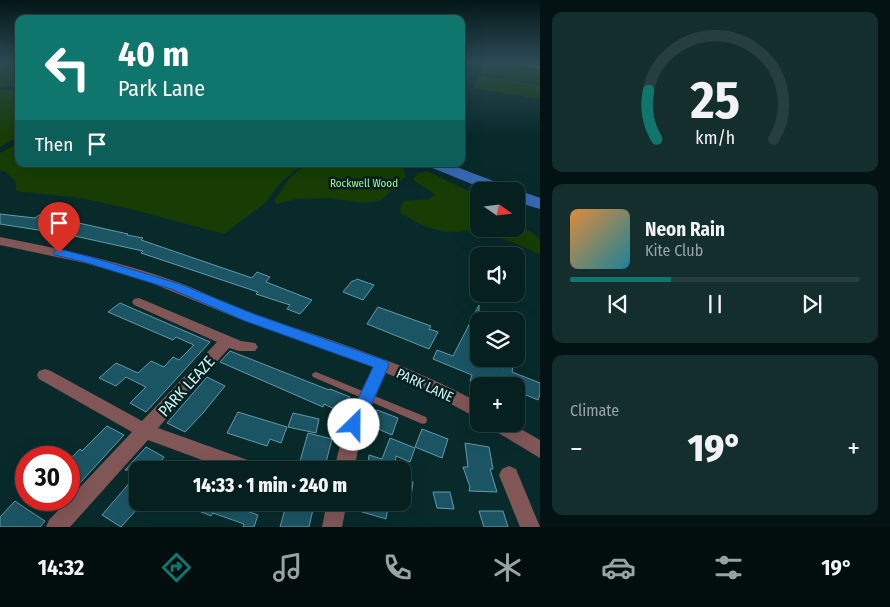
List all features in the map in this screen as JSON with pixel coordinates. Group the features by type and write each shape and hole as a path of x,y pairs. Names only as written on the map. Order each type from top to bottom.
{"street":[{"name":"PARK LANE","path":"0,241 88,259 175,286 249,318 382,365 431,385 470,407"},
{"name":"PARK LEAZE","path":"139,302 239,346 250,347"},
{"name":"PARK LEAZE","path":"145,431 227,341"},
{"path":"346,461 354,425 382,365"},
{"name":"PARK LEAZE","path":"45,375 145,431 224,461"},
{"path":"56,527 145,431"},
{"path":"511,432 540,450"},
{"path":"509,475 530,527"},
{"path":"332,527 335,511"}],"lane":[{"path":"316,375 423,420"}],"green space":[{"path":"473,88 540,88 540,99"},
{"path":"0,89 15,91 15,138 0,147"},
{"path":"15,145 15,167 299,167 281,182 265,203 224,234 127,208 80,198 16,191 16,182 6,172 0,170 0,153"},
{"name":"Rockwell Wood","path":"303,167 403,167 406,176 381,200 365,203 328,198 297,199 276,204 275,200 289,179"},
{"name":"Rockwell Wood","path":"427,171 470,192 470,231 451,232 431,228 401,213 400,208 404,201 429,199 435,195 413,179 418,173"},
{"name":"Rockwell Wood","path":"525,228 540,239 540,254 525,247 501,238 525,238"}],"building":[{"path":"0,214 35,218 39,215 52,217 143,238 141,240 252,278 257,272 270,277 266,282 312,300 300,314 287,309 290,305 256,294 258,292 141,253 143,251 70,235 0,224"},
{"path":"357,279 374,285 363,300 343,292 352,281"},
{"path":"120,303 210,342 146,412 130,403 146,387 126,377 116,386 99,378 116,363 138,373 151,361 164,367 173,357 179,360 194,345 176,337 173,340 108,312"},
{"path":"378,307 431,326 429,329 438,332 429,349 367,324"},
{"path":"470,323 470,367 513,367 512,372 525,377 471,377 472,375 433,359 437,350 453,356"},
{"path":"230,351 350,397 341,412 324,404 323,407 220,362"},
{"path":"207,377 225,386 203,413 185,432 167,423"},
{"path":"525,377 540,383 538,400 525,395"},
{"path":"377,410 398,418 392,435 369,425"},
{"path":"238,412 287,427 281,443 270,439 267,446 227,433"},
{"path":"293,413 319,419 316,433 288,427"},
{"path":"107,426 124,435 80,483 80,449 82,451"},
{"path":"422,429 448,439 442,458 415,447"},
{"path":"308,433 332,439 326,461 300,461"},
{"path":"390,438 415,448 410,461 396,456 395,461 368,461 369,455 382,459"},
{"path":"465,443 489,447 493,469 490,469 497,492 469,491 470,487 463,467 468,467"},
{"path":"146,447 164,457 161,461 133,461"},
{"path":"129,484 129,511 135,511 121,527 102,515"},
{"path":"433,492 450,492 454,509 437,508"},
{"path":"15,501 15,511 30,511 45,521 40,527 0,527 0,517"},
{"path":"199,511 247,511 258,515 254,527 243,527 244,524 213,513 211,516"},
{"path":"284,511 313,511 309,527 280,527"},
{"path":"359,511 387,511 386,519"},
{"path":"479,511 503,511 508,527 484,527"}],"waterway":[{"path":"443,167 481,182"},
{"path":"525,199 540,204"}],"route":[{"path":"59,253 88,259 175,286 249,318 382,365 369,389 354,425"}]}
